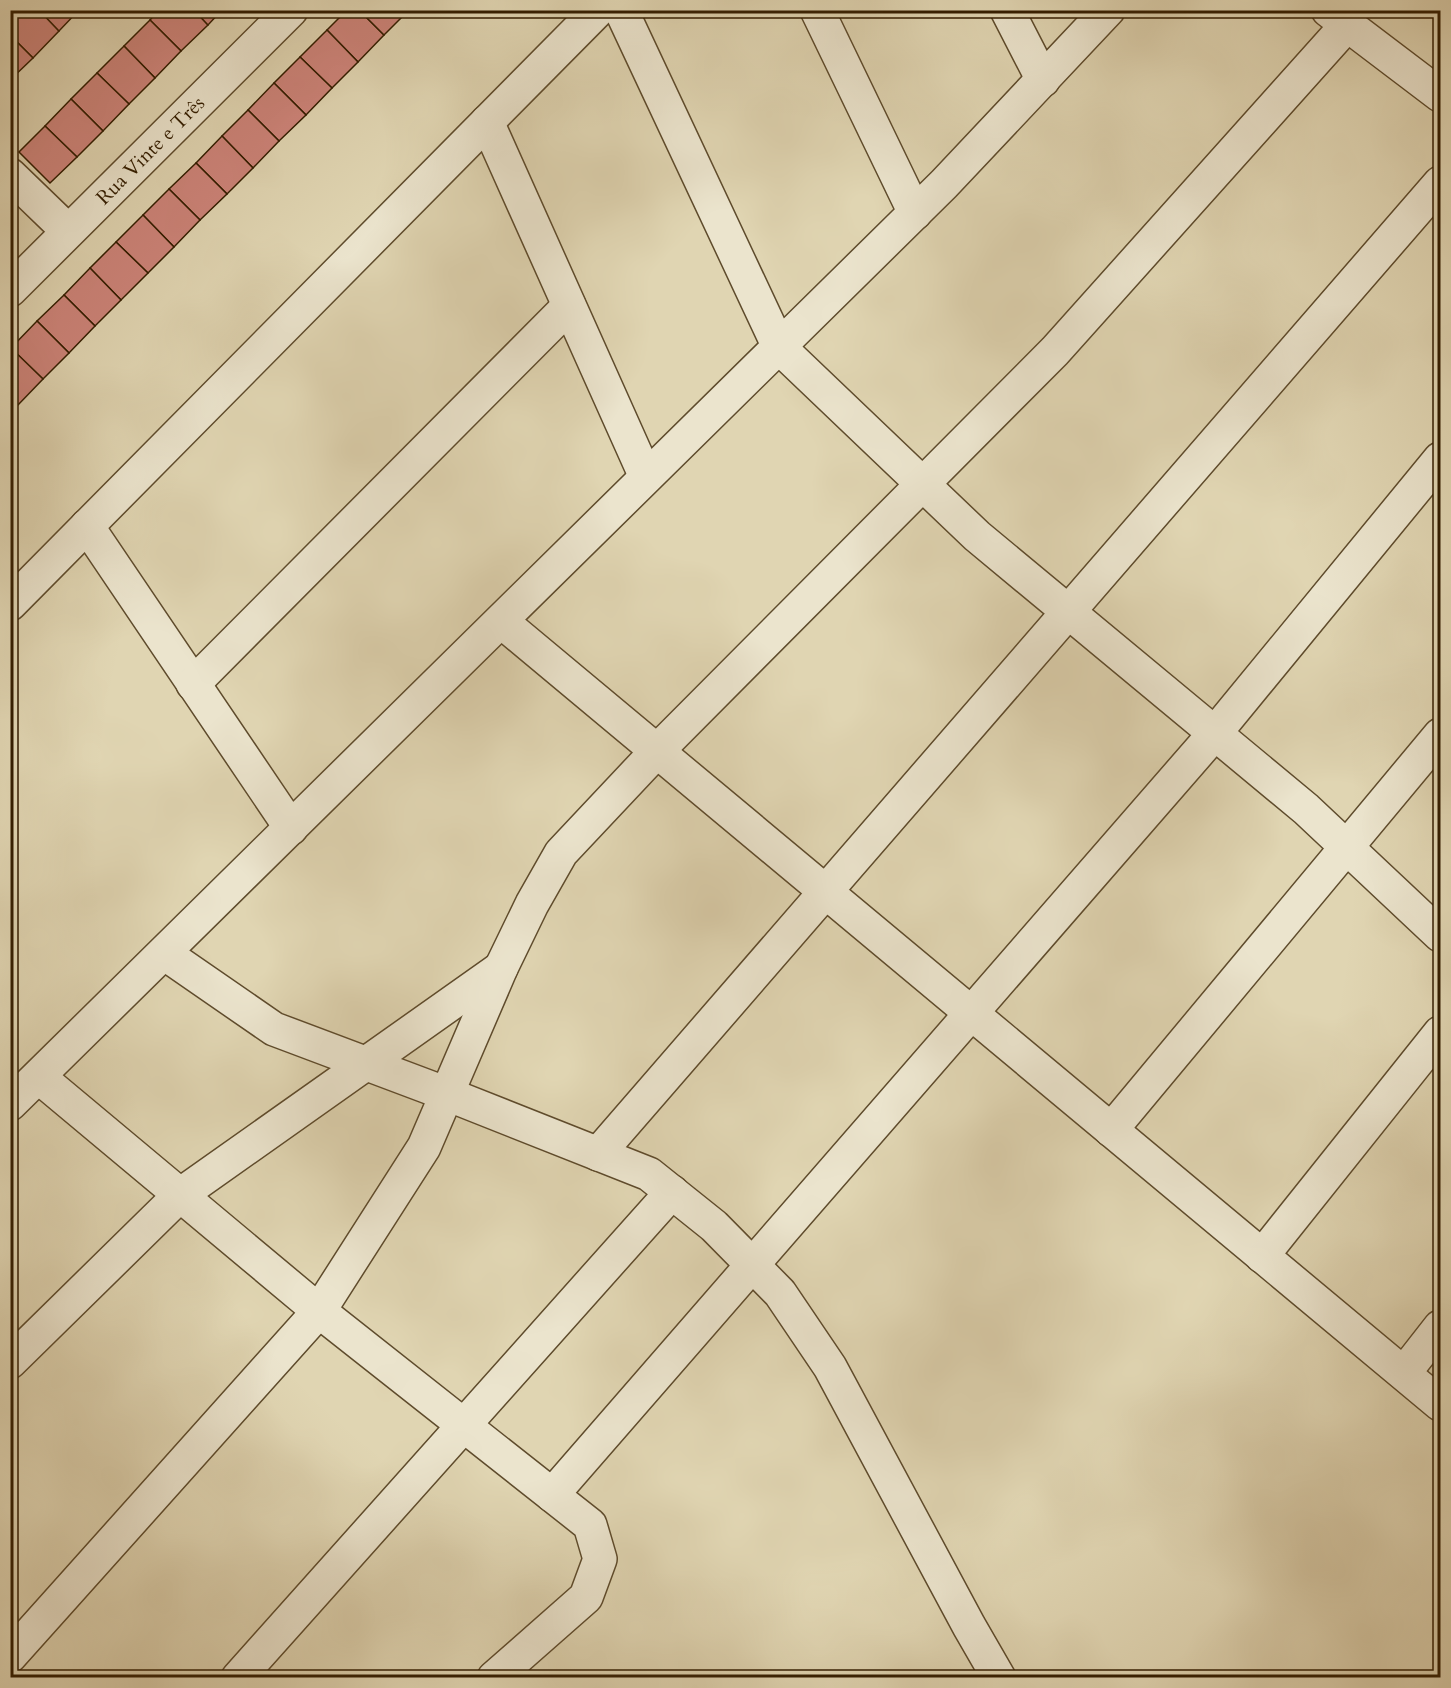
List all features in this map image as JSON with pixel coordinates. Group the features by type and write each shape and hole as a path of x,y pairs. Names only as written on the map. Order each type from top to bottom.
{"street":[{"name":"Rua Vinte e Três","path":"10,290 291,10"},
{"path":"10,604 598,10"},
{"path":"621,10 778,347 976,536 1306,809 1440,935"},
{"path":"817,10 915,213"},
{"path":"1007,10 1043,80"},
{"path":"10,1104 915,213 1108,10"},
{"path":"10,1656 319,1311 424,1148 501,968 532,904 561,853 657,751 1055,351 1338,18 1440,95"},
{"path":"487,123 646,477"},
{"path":"10,175 68,231"},
{"path":"598,1154 1440,183"},
{"path":"194,684 569,306"},
{"path":"552,1495 1215,733 1440,459"},
{"path":"87,526 291,828"},
{"path":"501,621 1440,1404"},
{"path":"1111,1130 1440,735"},
{"path":"164,953 274,1029 649,1174 714,1226 780,1293 830,1367 969,1626 999,1677"},
{"path":"10,1362 180,1194 501,968"},
{"path":"1262,1256 1440,1033"},
{"path":"39,1077 319,1311 590,1525 600,1559 586,1597 494,1677"},
{"path":"238,1677 672,1192"},
{"path":"1404,1373 1440,1327"}],"building":[{"path":"17,10 39,10 59,31 33,58 10,35 10,17"},
{"path":"39,10 79,10 59,31"},
{"path":"159,10 194,10 208,25 181,51 150,20"},
{"path":"194,10 222,10 208,25"},
{"path":"347,10 359,10 384,35 358,62 327,30"},
{"path":"359,10 409,10 384,35"},
{"path":"150,20 181,51 155,78 124,46"},
{"path":"327,30 358,62 332,88 300,57"},
{"path":"10,35 33,58 10,80"},
{"path":"124,46 155,78 129,104 97,73"},
{"path":"300,57 332,88 306,115 274,83"},
{"path":"97,73 129,104 103,131 71,99"},
{"path":"274,83 306,115 279,141 248,110"},
{"path":"71,99 103,131 77,157 45,126"},
{"path":"248,110 279,141 253,168 222,136"},
{"path":"45,126 77,157 50,183 19,152"},
{"path":"222,136 253,168 227,194 196,163"},
{"path":"196,163 227,194 200,220 169,189"},
{"path":"169,189 200,220 174,247 143,215"},
{"path":"143,215 174,247 148,273 116,242"},
{"path":"116,242 148,273 121,300 90,268"},
{"path":"90,268 121,300 95,326 64,295"},
{"path":"64,295 95,326 69,353 37,321"},
{"path":"37,321 69,353 43,379 11,348"},
{"path":"11,348 43,379 17,406 10,400"}]}
